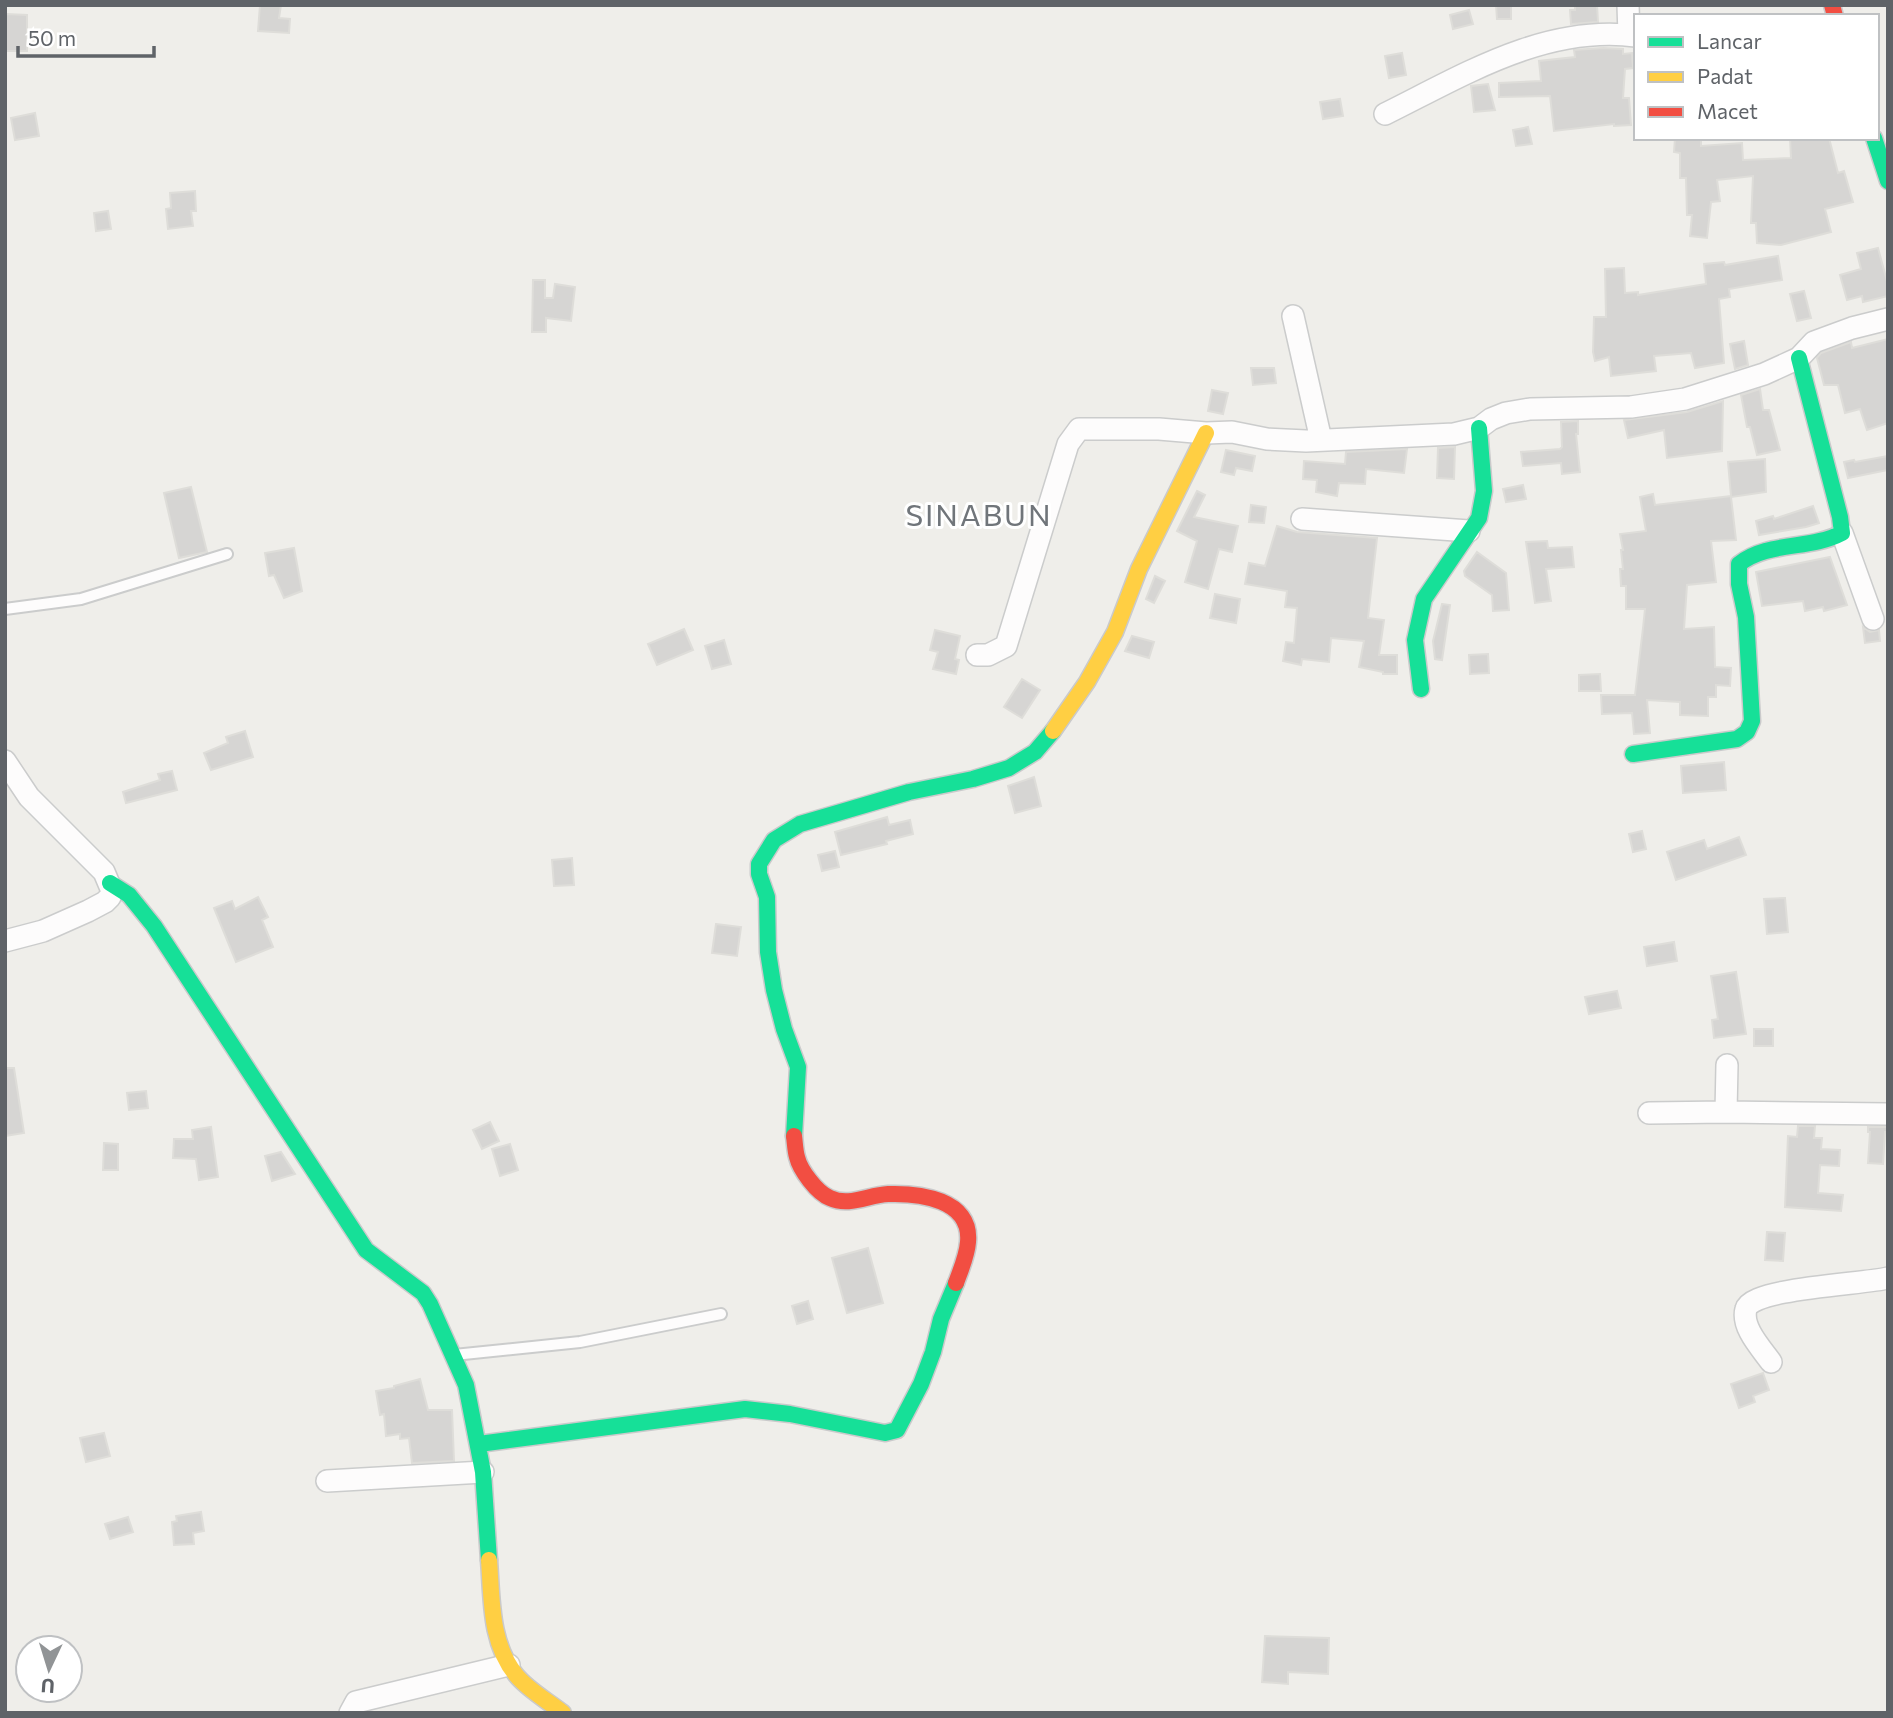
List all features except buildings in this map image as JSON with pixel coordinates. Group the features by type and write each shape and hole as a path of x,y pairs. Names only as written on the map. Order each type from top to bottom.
{"street":[{"path":"1385,114 1465,74 1556,40 1585,36 1633,36 1628,5"},
{"path":"1880,146 1888,181"},
{"path":"1293,316 1321,440"},
{"path":"976,655 988,655 1006,646 1068,444 1079,429 1100,427 1232,432 1267,439 1321,440 1454,434 1479,428 1491,419 1506,414 1530,409 1631,407 1672,402 1764,374 1799,358 1814,342 1888,319"},
{"path":"1799,358 1842,533 1872,619"},
{"path":"1421,689 1415,640 1424,599 1479,518 1484,491 1479,428"},
{"path":"479,1444 745,1409 790,1414 885,1433 897,1430 921,1384 941,1319 965,1260 969,1239 963,1217 947,1202 887,1194 845,1202 828,1198 810,1180 797,1159 793,1132 798,1067 774,990 768,953 767,897 759,874 759,864 774,840 800,824 909,792 985,776 1009,768 1035,752 1054,730 1087,682 1115,632 1139,569 1206,433"},
{"path":"1302,519 1469,531"},
{"path":"1633,754 1737,739 1747,732 1752,721 1751,685 1739,565 1753,555 1829,540 1842,533"},
{"path":"5,761 29,797 104,872 110,883 110,897 105,902 43,931 5,941"},
{"path":"110,883 129,895 154,926 366,1250 422,1293 454,1355 466,1385 483,1472 493,1622 502,1652 517,1676 563,1713"},
{"path":"1726,1112 1727,1065"},
{"path":"1649,1113 1888,1114"},
{"path":"1771,1362 1752,1336 1745,1312 1747,1304 1755,1298 1810,1287 1888,1278"},
{"path":"327,1480 483,1472"},
{"path":"350,1713 356,1702 509,1665"}],"lane":[{"path":"5,609 80,599 227,554"},
{"path":"454,1355 580,1342 721,1314"}],"traffic: fast":[{"path":"1875,140 1888,181"},
{"path":"1633,754 1737,739 1747,732 1752,721 1746,617 1739,584 1739,564 1763,552 1816,542 1842,533 1799,358"},
{"path":"1421,689 1415,640 1424,599 1479,518 1484,491 1479,428"},
{"path":"794,1136 798,1067 774,990 768,952 767,897 759,874 759,864 774,840 800,824 909,792 973,779 1009,768 1035,752 1053,731"},
{"path":"110,883 129,895 154,926 366,1250 423,1293 430,1304 466,1385 483,1472 489,1560"},
{"path":"479,1444 745,1409 790,1414 885,1433 897,1430 921,1384 941,1319 956,1283"}],"traffic: slow":[{"path":"1053,731 1087,682 1115,632 1139,569 1206,433"},
{"path":"489,1560 494,1620 507,1663 526,1686 563,1713"}],"traffic: jam":[{"path":"1832,5 1834,14"},
{"path":"794,1136 796,1154 802,1168 815,1186 830,1198 844,1201 888,1194 914,1195 941,1202 962,1216 967,1228 968,1242 956,1283"}],"district":[{"name":"SINABUN","path":"979,516"}]}
